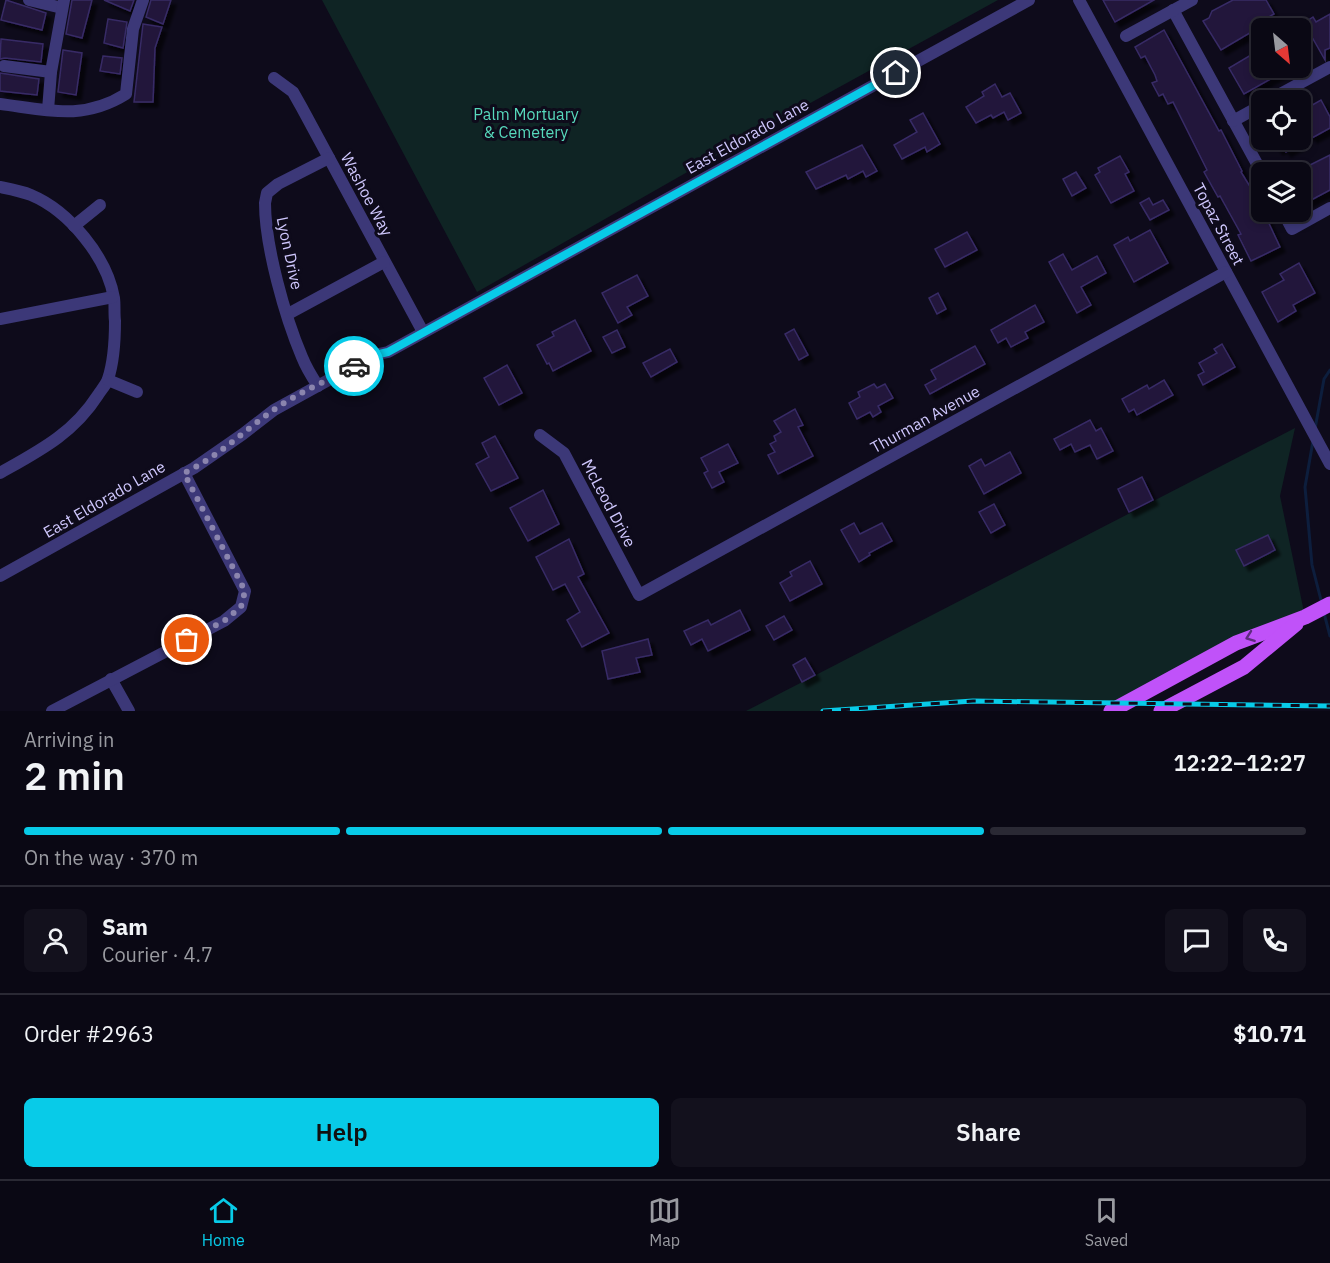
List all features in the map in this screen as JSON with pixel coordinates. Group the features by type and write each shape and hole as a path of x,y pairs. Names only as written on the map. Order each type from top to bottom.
{"main road":[{"path":"1111,711 1236,643 1305,617 1330,604"},
{"path":"1161,711 1244,666 1305,617"}],"street":[{"path":"29,0 63,4 51,72 48,110"},
{"path":"0,104 76,112 116,100 126,94 133,29 143,0"},
{"name":"East Eldorado Lane","path":"0,576 194,468 274,410 375,355 388,352 1029,0"},
{"name":"Topaz Street","path":"1079,0 1328,461"},
{"path":"1126,36 1192,0"},
{"path":"1173,10 1256,162"},
{"path":"4,66 51,72"},
{"path":"1287,90 1330,67"},
{"name":"Washoe Way","path":"274,78 293,92 423,332"},
{"path":"1233,121 1251,111"},
{"name":"Lyon Drive","path":"318,386 302,358 288,314 270,249 265,213 267,193 278,184 329,158"},
{"path":"0,187 31,195 55,209 88,241 102,266 113,297 115,338 108,380 91,406 70,430 46,448 0,473"},
{"path":"74,226 100,205"},
{"path":"1311,218 1330,208"},
{"path":"1288,222 1292,229 1305,222"},
{"path":"288,314 384,262"},
{"name":"Thurman Avenue","path":"639,595 1226,272"},
{"path":"0,319 113,297"},
{"path":"108,380 137,392"},
{"name":"McLeod Drive","path":"540,435 564,453 639,595"},
{"path":"52,711 224,621 241,607 245,591 184,473"},
{"path":"111,679 129,711"}],"green space":[{"name":"Palm Mortuary & Cemetery","path":"322,0 998,0 754,134 477,292"},
{"path":"1295,428 1280,496 1305,617 1126,703 973,701 823,711 746,711"}],"building":[{"path":"6,0 46,13 42,30 1,20"},
{"path":"72,0 92,0 82,38 66,34"},
{"path":"104,0 134,0 130,11"},
{"path":"151,0 171,0 163,24 146,17"},
{"path":"1103,0 1154,0 1115,22"},
{"path":"1233,0 1266,0 1274,14 1267,18 1251,18 1251,32 1221,50 1203,21 1209,18 1212,11"},
{"path":"1330,14 1330,48 1325,50 1325,60 1311,35 1311,18 1313,17 1316,22"},
{"path":"108,19 127,22 123,48 104,43"},
{"path":"143,24 162,27 155,48 153,102 134,102"},
{"path":"1164,30 1251,188 1251,222 1268,222 1280,247 1251,261 1238,235 1241,234 1204,172 1207,170 1173,102 1168,104 1163,94 1159,96 1152,83 1157,81 1155,75 1145,56 1141,58 1135,47"},
{"path":"1,39 43,44 41,62 0,59"},
{"path":"63,50 82,53 76,95 58,92"},
{"path":"1251,55 1251,78 1272,78 1244,94 1229,68"},
{"path":"103,56 122,58 120,74 100,71"},
{"path":"0,73 39,79 37,95 0,91"},
{"path":"995,84 1002,97 1010,93 1021,113 1008,120 1004,112 993,118 991,115 976,123 966,107 984,96 982,92"},
{"path":"1321,100 1330,117 1330,128 1312,138 1311,136 1311,106"},
{"path":"923,113 940,144 927,152 925,147 902,159 894,145 917,132 910,120"},
{"path":"862,145 877,171 866,177 863,171 848,179 846,175 816,189 806,172"},
{"path":"1330,155 1330,190 1311,200 1311,164"},
{"path":"1120,156 1129,172 1125,174 1134,191 1111,203 1095,175 1100,172 1098,168"},
{"path":"1076,172 1086,188 1072,196 1063,179"},
{"path":"1149,198 1153,205 1163,200 1169,210 1150,220 1140,203"},
{"path":"1150,230 1168,263 1134,282 1114,245 1128,237 1130,241"},
{"path":"967,232 977,250 945,267 935,249"},
{"path":"1063,254 1072,270 1097,256 1106,273 1081,287 1091,305 1077,313 1049,262"},
{"path":"1299,263 1315,293 1293,305 1296,311 1278,322 1262,292 1284,280 1280,274"},
{"path":"637,275 648,296 627,307 632,315 618,323 602,293"},
{"path":"938,293 946,309 937,314 929,298"},
{"path":"1035,305 1044,322 1025,332 1028,338 1011,347 1006,338 998,343 991,330"},
{"path":"575,320 591,351 553,371 537,345 554,336 552,332"},
{"path":"794,329 808,355 799,360 785,334"},
{"path":"617,330 625,347 612,353 603,337"},
{"path":"1222,344 1235,367 1203,385 1198,375 1204,372 1199,363 1217,353 1214,349"},
{"path":"975,346 985,364 930,394 925,385 936,379 931,370"},
{"path":"670,349 677,362 651,377 643,363"},
{"path":"507,365 522,393 499,405 484,378"},
{"path":"1164,380 1173,395 1137,415 1134,409 1129,412 1122,399 1147,385 1149,389"},
{"path":"874,384 877,388 885,384 893,398 878,406 881,412 873,417 870,412 857,419 849,403 860,397 858,392"},
{"path":"795,409 803,425 798,427 813,456 778,474 768,455 775,452 770,444 776,441 774,436 781,432 774,421"},
{"path":"1090,420 1096,431 1101,428 1113,451 1097,459 1090,445 1075,452 1071,444 1060,450 1054,439"},
{"path":"495,436 518,478 491,491 476,464 489,457 482,443"},
{"path":"728,444 738,463 719,472 724,482 712,488 704,473 708,471 701,458"},
{"path":"1010,452 1021,473 984,494 969,466 981,459 985,466"},
{"path":"1142,477 1153,500 1129,512 1118,489"},
{"path":"543,490 559,524 528,541 510,508"},
{"path":"994,504 1005,525 991,533 979,512"},
{"path":"854,523 860,534 882,523 892,541 869,553 870,555 859,562 841,530"},
{"path":"1268,535 1275,550 1244,566 1236,550"},
{"path":"569,539 584,574 578,577 609,633 582,647 567,620 580,612 565,584 553,590 536,557"},
{"path":"810,561 822,584 790,601 780,583 792,576 790,572"},
{"path":"740,610 750,630 708,651 702,639 691,645 684,631 708,620 711,625"},
{"path":"784,616 792,630 774,640 766,626"},
{"path":"648,639 652,655 636,658 640,672 608,679 602,651"},
{"path":"805,658 815,675 802,682 793,665"}],"waterway":[{"path":"1315,429 1324,379 1330,370"},
{"path":"1313,441 1305,487 1312,565 1322,604"},
{"path":"1324,613 1330,636"}],"railway":[{"path":"823,711 973,701 1330,706"}],"way so far":[{"path":"187,640 224,621 241,607 245,591 184,473 243,434 274,410 354,366"}],"route":[{"path":"354,366 375,355 388,352 896,73"}]}
